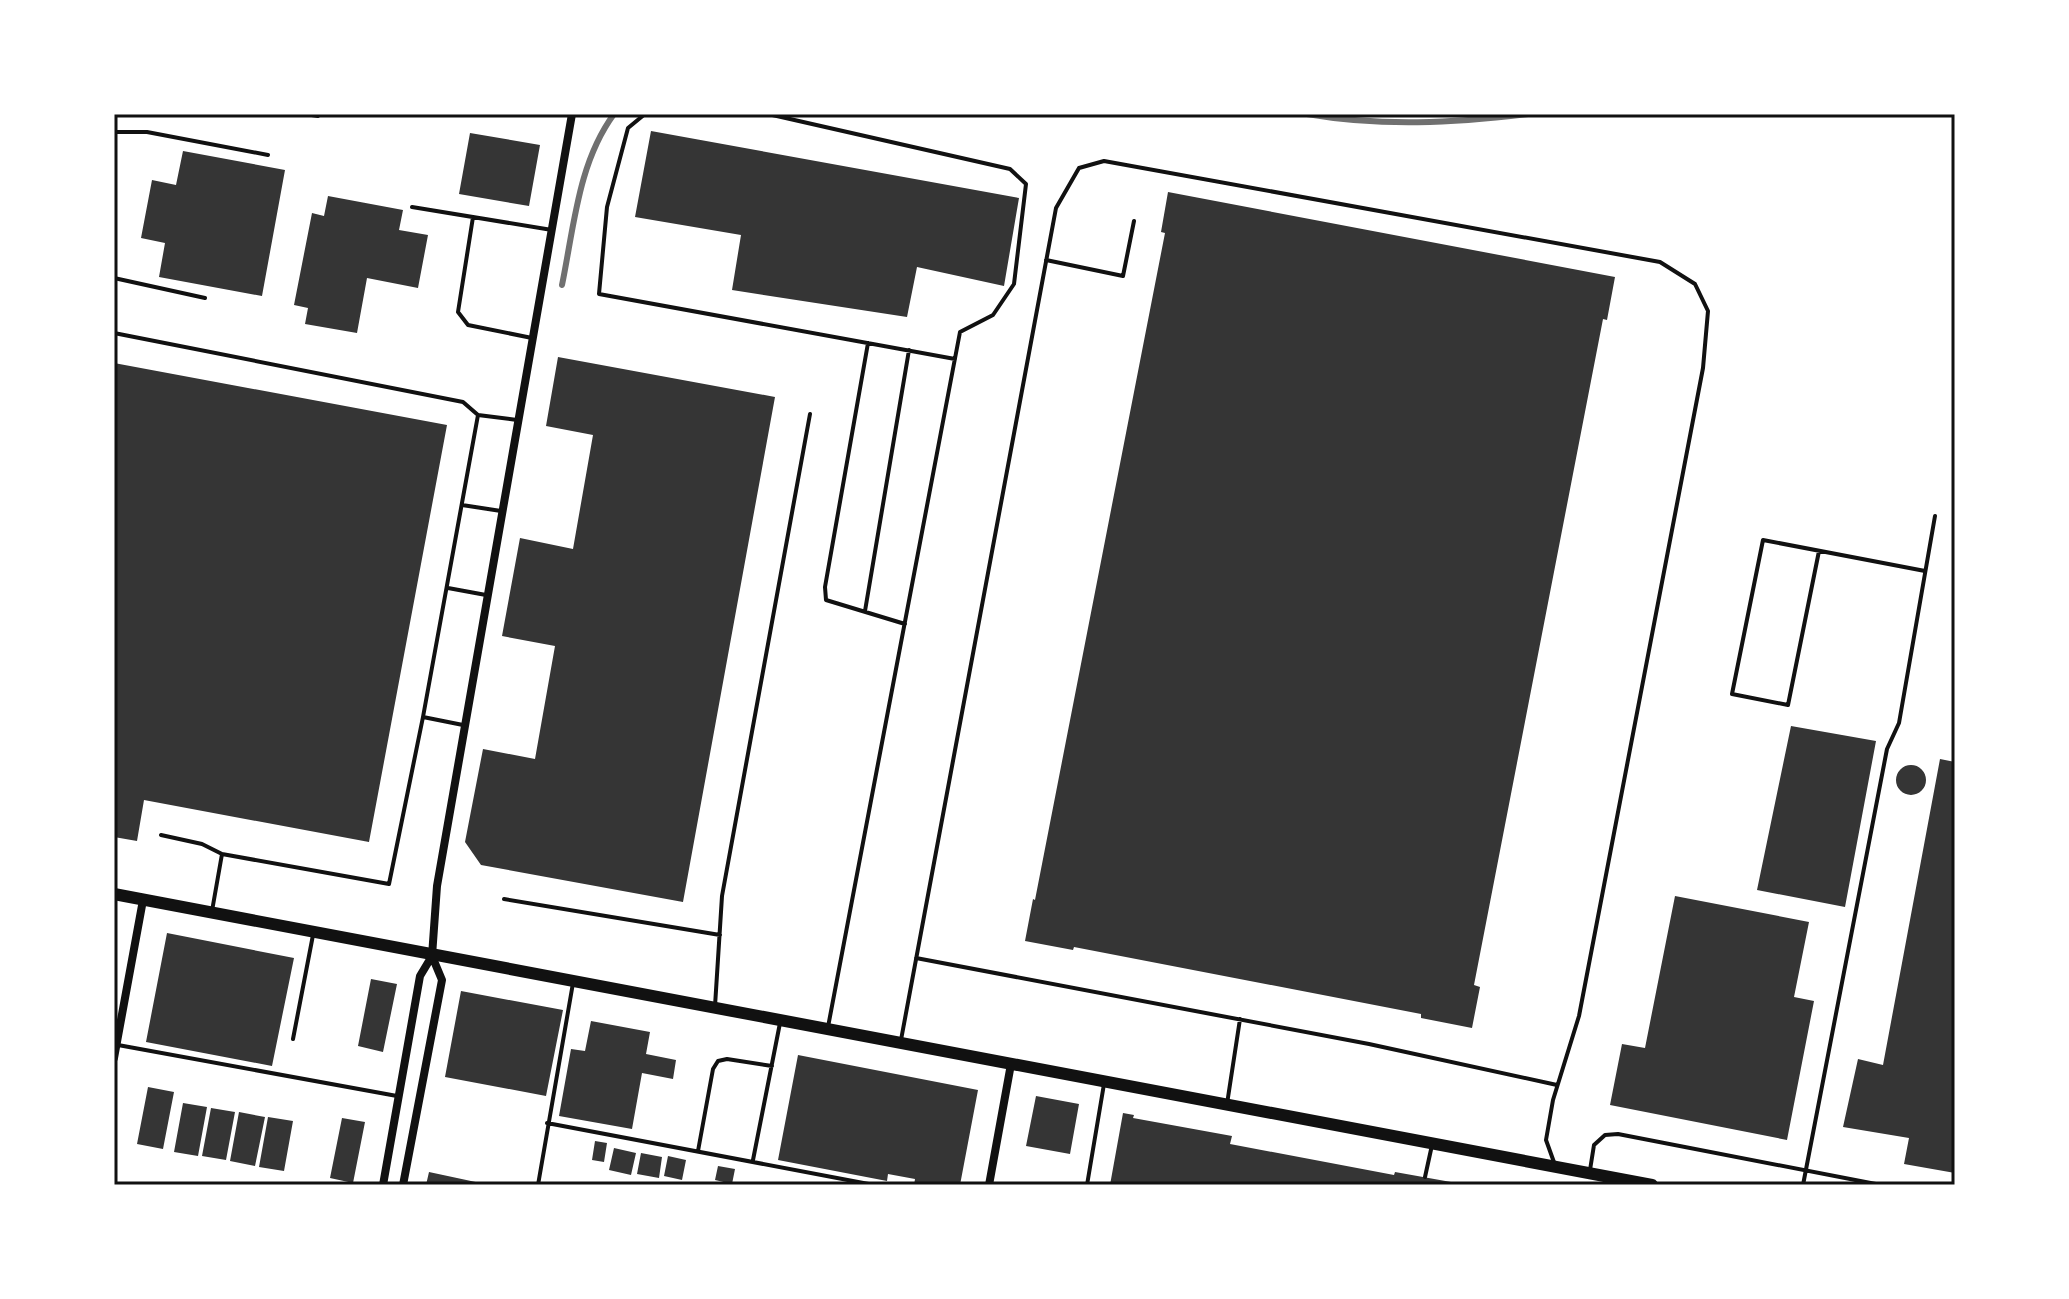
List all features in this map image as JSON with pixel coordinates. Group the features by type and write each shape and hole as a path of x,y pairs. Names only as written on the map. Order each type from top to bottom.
{"main road":[{"path":"114,894 1432,1143 1556,1167 1589,1179 1652,1185"}],"street":[{"path":"403,1185 442,980 432,956 437,886 572,114"},
{"path":"114,1058 143,900"},
{"path":"383,1185 420,976 432,956"},
{"path":"989,1185 1011,1064"}],"lane":[{"path":"305,114 318,116"},
{"path":"645,114 628,128 607,207 599,294 955,359"},
{"path":"768,114 1010,169 1026,184 1014,284 993,315 960,332 827,1030"},
{"path":"114,132 147,132 268,155"},
{"path":"900,1044 1056,208 1079,168 1104,161 1660,262 1695,284 1708,311 1703,368 1579,1016 1557,1085 1546,1140 1556,1167"},
{"path":"412,207 552,230"},
{"path":"473,217 458,312 468,325 533,338"},
{"path":"1046,260 1123,276 1134,221"},
{"path":"114,278 205,298"},
{"path":"114,333 463,402 478,415 520,420"},
{"path":"868,343 825,587 826,600 905,624"},
{"path":"865,611 909,350"},
{"path":"715,1009 722,896 810,414"},
{"path":"161,835 202,844 222,854 389,884 448,588 478,415"},
{"path":"462,505 503,511"},
{"path":"1803,1185 1887,749 1899,723 1935,516"},
{"path":"1819,551 1788,705 1732,694 1763,540 1925,571"},
{"path":"448,588 488,596"},
{"path":"423,717 466,726"},
{"path":"211,913 222,854"},
{"path":"504,899 720,935"},
{"path":"293,1039 314,933"},
{"path":"916,958 1240,1019 1557,1085"},
{"path":"538,1185 573,982"},
{"path":"1227,1105 1240,1019"},
{"path":"753,1161 780,1021"},
{"path":"115,1045 399,1096"},
{"path":"698,1151 713,1069 718,1061 727,1059 772,1066"},
{"path":"1087,1185 1105,1082"},
{"path":"547,1123 874,1185"},
{"path":"1589,1179 1594,1145 1605,1135 1618,1134 1881,1185"},
{"path":"1425,1177 1432,1143"}],"building":[{"path":"651,131 1019,198 1004,286 917,267 907,317 732,290 741,235 635,217"},
{"path":"470,133 540,145 529,206 459,194"},
{"path":"183,151 285,170 262,296 159,277 165,243 141,238 152,180 176,185"},
{"path":"1168,192 1615,277 1607,320 1603,319 1474,985 1480,987 1472,1028 1421,1018 1421,1014 1074,947 1073,950 1025,941 1165,233 1161,232"},
{"path":"328,196 403,210 399,230 428,235 418,288 367,278 357,333 305,324 308,308 294,305 312,213 324,216"},
{"path":"558,357 775,397 683,902 481,865 465,842 483,749 535,759 555,646 502,636 520,538 573,549 593,435 546,426"},
{"path":"114,363 447,425 369,842 144,800 137,841 114,837"},
{"path":"1791,726 1876,741 1845,907 1757,890"},
{"path":"1940,759 1955,762 1955,1173 1904,1164 1909,1138 1843,1127 1858,1059 1883,1065"},
{"path":"1911,765 1922,769 1926,780 1922,791 1911,795 1900,791 1896,780 1900,769"},
{"path":"1675,896 1809,922 1794,997 1814,1001 1787,1140 1610,1105 1622,1044 1645,1048"},
{"path":"167,933 294,958 272,1066 146,1042"},
{"path":"371,979 397,984 383,1052 358,1046"},
{"path":"461,991 563,1010 546,1096 445,1077"},
{"path":"591,1021 650,1032 646,1054 676,1060 673,1079 642,1073 632,1129 559,1116 571,1049 585,1051"},
{"path":"798,1055 978,1090 960,1185 914,1185 915,1179 888,1174 887,1181 778,1160"},
{"path":"148,1087 174,1092 163,1149 137,1144"},
{"path":"1036,1096 1079,1104 1070,1154 1026,1146"},
{"path":"183,1103 207,1107 198,1156 174,1152"},
{"path":"211,1108 235,1112 226,1160 202,1156"},
{"path":"239,1112 265,1117 255,1166 230,1161"},
{"path":"1123,1113 1134,1115 1133,1118 1232,1136 1230,1144 1394,1175 1395,1172 1451,1182 1451,1185 1110,1185"},
{"path":"268,1117 293,1121 284,1171 259,1167"},
{"path":"342,1118 365,1122 353,1183 330,1178"},
{"path":"595,1141 607,1143 604,1162 592,1160"},
{"path":"614,1148 636,1153 631,1175 609,1170"},
{"path":"641,1153 662,1157 659,1178 637,1174"},
{"path":"668,1156 686,1160 682,1180 664,1176"},
{"path":"718,1166 735,1169 732,1184 715,1180"},
{"path":"429,1172 485,1184 485,1185 426,1185"}],"railway":[{"path":"562,285 585,174 592,153 614,114"},
{"path":"1307,114 1363,121 1418,122 1528,114"}]}
